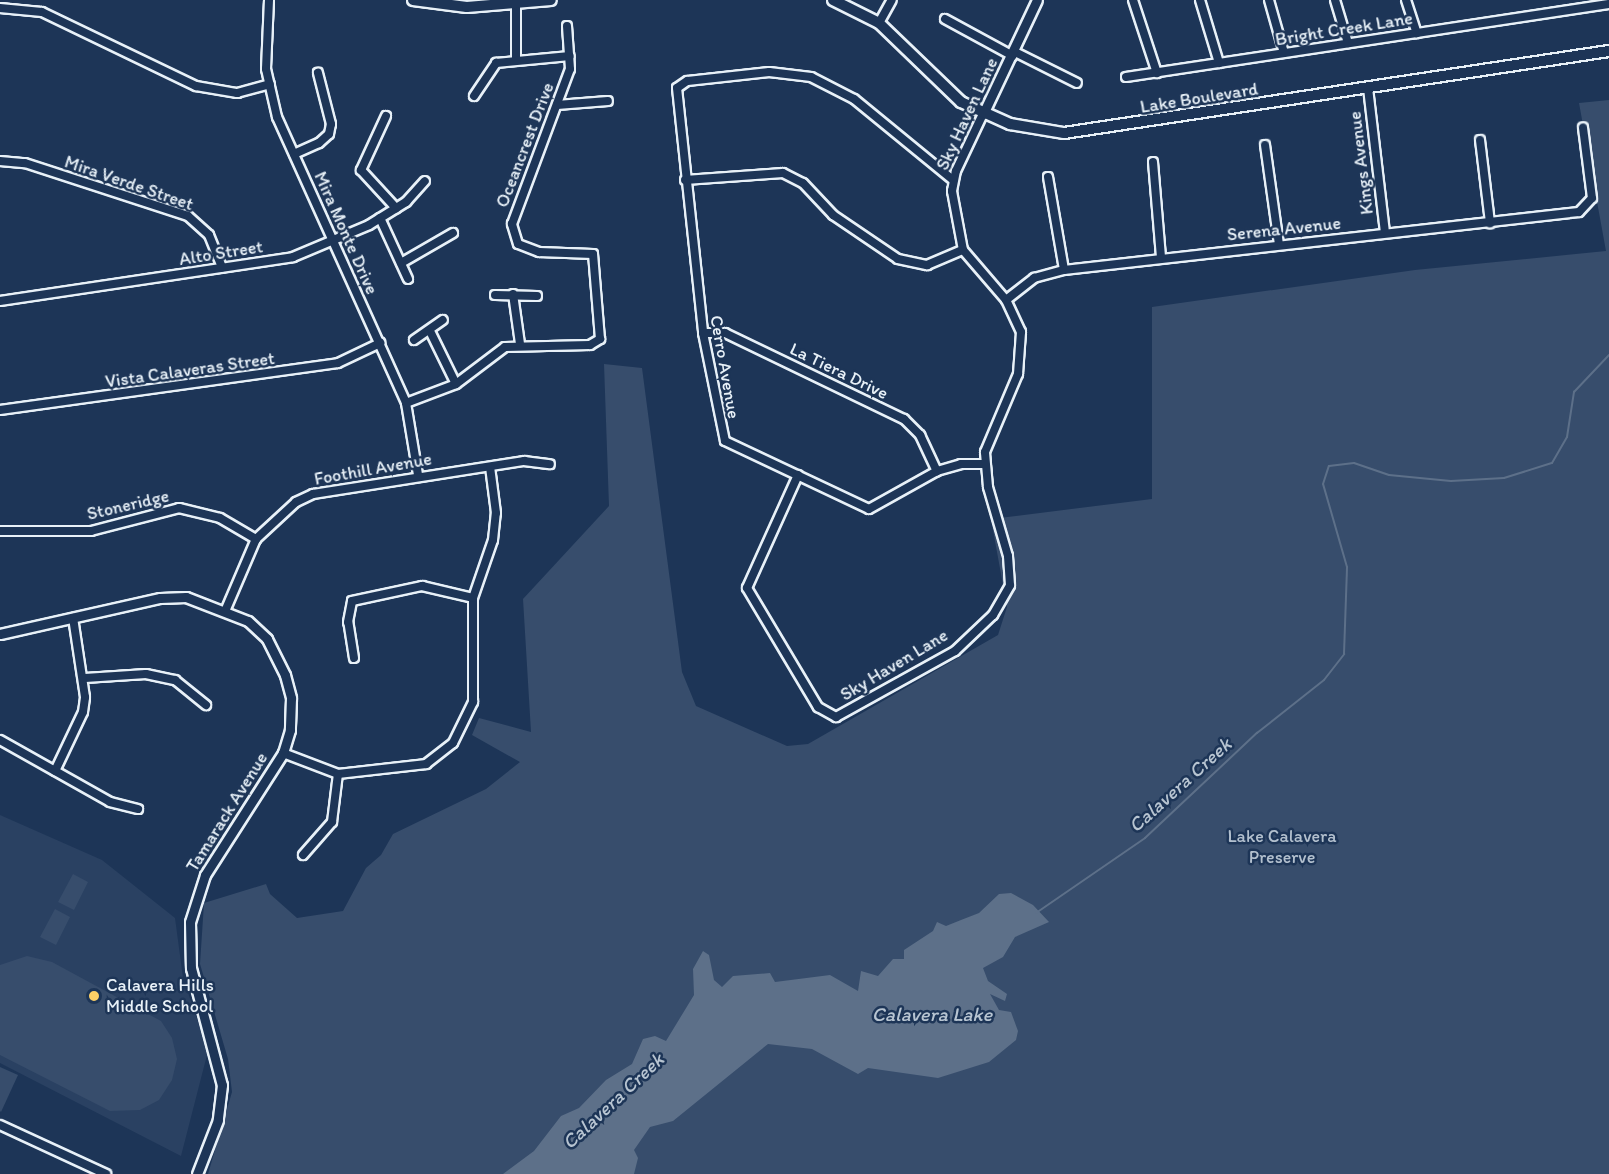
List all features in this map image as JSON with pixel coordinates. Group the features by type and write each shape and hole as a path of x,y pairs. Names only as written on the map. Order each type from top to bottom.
{"main road":[{"path":"413,0 467,7 551,0"},
{"name":"Lake Boulevard","path":"834,0 879,23 955,97 983,114 1036,130 1077,133 1609,51"}],"street":[{"name":"Mira Monte Drive","path":"269,0 264,33 270,84 294,154 406,403 418,475"},
{"path":"879,23 892,0"},
{"name":"Sky Haven Lane","path":"798,475 747,588 818,707 825,714 844,715 955,651 993,615 1010,585 1008,556 985,464 991,432 1022,356 1021,332 1006,300 963,250 954,216 953,180 1014,54 1037,0"},
{"path":"1133,0 1156,73"},
{"path":"1200,0 1219,63"},
{"path":"1269,0 1284,53"},
{"path":"1335,0 1348,43"},
{"path":"1417,0 1406,1 1417,33"},
{"path":"516,3 516,60"},
{"name":"Bright Creek Lane","path":"1126,77 1604,3"},
{"path":"0,8 42,12 196,86 237,93 270,84"},
{"path":"945,19 1077,83"},
{"path":"474,96 487,72 496,63 570,56 567,26"},
{"name":"Oceancrest Drive","path":"520,344 590,345 600,339 589,252 539,252 513,237 512,224 557,105 570,56"},
{"name":"Cerro Avenue","path":"953,180 854,99 811,77 769,72 681,84 675,96 703,333 717,386 721,435 868,509 938,471 985,464"},
{"path":"294,154 319,144 329,134 331,124 318,73"},
{"name":"Kings Avenue","path":"1368,88 1385,233"},
{"path":"557,105 608,101"},
{"path":"386,116 361,170 396,208"},
{"name":"Serena Avenue","path":"1006,300 1034,278 1064,270 1279,244 1575,213 1587,207 1592,198 1583,128"},
{"path":"1480,140 1490,223"},
{"path":"1265,146 1279,244"},
{"name":"Mira Verde Street","path":"0,161 25,163 188,216 209,235 222,268"},
{"path":"1153,162 1161,258"},
{"path":"685,180 783,172 803,183 833,215 898,260 927,265 963,250"},
{"path":"1048,177 1064,270"},
{"name":"Alto Street","path":"0,301 293,257 380,218 396,208 425,181"},
{"path":"380,218 408,279"},
{"path":"401,263 453,233"},
{"path":"406,403 456,384 493,352 520,344 513,294"},
{"path":"495,295 537,296"},
{"path":"414,340 443,320"},
{"path":"430,331 456,384"},
{"name":"La Tiera Drive","path":"703,333 725,333 904,419 921,435 938,471"},
{"name":"Vista Calaveras Street","path":"0,410 338,363 380,343"},
{"name":"Foothill Avenue","path":"226,609 256,539 296,502 313,494 418,475 489,466 550,464"},
{"path":"283,753 338,774 426,764 453,743 473,702 474,598 493,540 496,513 489,466"},
{"name":"Stoneridge","path":"0,531 91,531 179,507 220,518 256,539"},
{"path":"354,658 348,622 352,601 422,586 474,598"},
{"name":"Tamarack Avenue","path":"0,634 160,598 186,597 226,609 248,621 267,639 285,675 291,709 283,753 205,875 190,922 191,968 222,1085 218,1120 197,1174"},
{"path":"55,771 83,712 85,678 73,618"},
{"path":"85,678 146,674 175,680 206,705"},
{"path":"0,740 110,802 138,809"},
{"path":"303,855 332,822 338,774"},
{"path":"0,1125 102,1173"}],"shaded area":[{"name":"Calavera Hills Middle School","path":"0,815 102,860 175,918 183,978 208,1051 181,1156 0,1063"}],"green space":[{"name":"Lake Calavera Preserve","path":"1609,100 1609,1174 208,1174 232,1092 228,1059 200,964 204,903 266,884 270,894 297,918 343,911 366,868 381,855 393,834 486,789 520,762 472,735 479,718 531,732 523,599 609,506 604,364 642,368 682,672 696,706 787,746 808,744 998,635 1007,607 991,519 1152,499 1152,307 1415,270 1606,251 1579,103"},
{"path":"73,874 88,882 74,910 58,902"},
{"path":"55,909 70,917 56,945 40,937"},
{"path":"27,956 52,962 161,1021 172,1038 177,1059 172,1080 159,1100 140,1110 110,1111 0,1055 0,965"},
{"path":"0,1067 18,1075 1,1112 0,1111"}],"water":[{"name":"Calavera Lake","path":"1011,893 1033,905 1049,922 1015,937 1003,957 983,968 988,981 1007,994 1005,1001 990,994 999,1010 1011,1012 1018,1031 1016,1040 989,1062 938,1078 868,1068 858,1074 812,1049 768,1044 673,1121 650,1127 634,1150 638,1158 634,1174 503,1174 534,1151 561,1116 579,1108 606,1080 632,1064 643,1039 655,1036 666,1041 694,995 693,969 703,951 709,955 714,980 722,987 733,976 770,973 775,982 830,975 858,991 861,971 878,976 893,959 904,959 904,950 933,931 937,922 946,926 979,913 999,894"}],"waterway":[{"name":"Calavera Creek","path":"1036,913 1145,838 1257,733 1324,680 1344,654 1347,567 1323,484 1329,466 1354,463 1389,475 1451,481 1504,478 1552,463 1567,437 1574,392 1609,355"}],"place":[{"name":"Calavera Hills Middle School","path":"94,996"}]}
